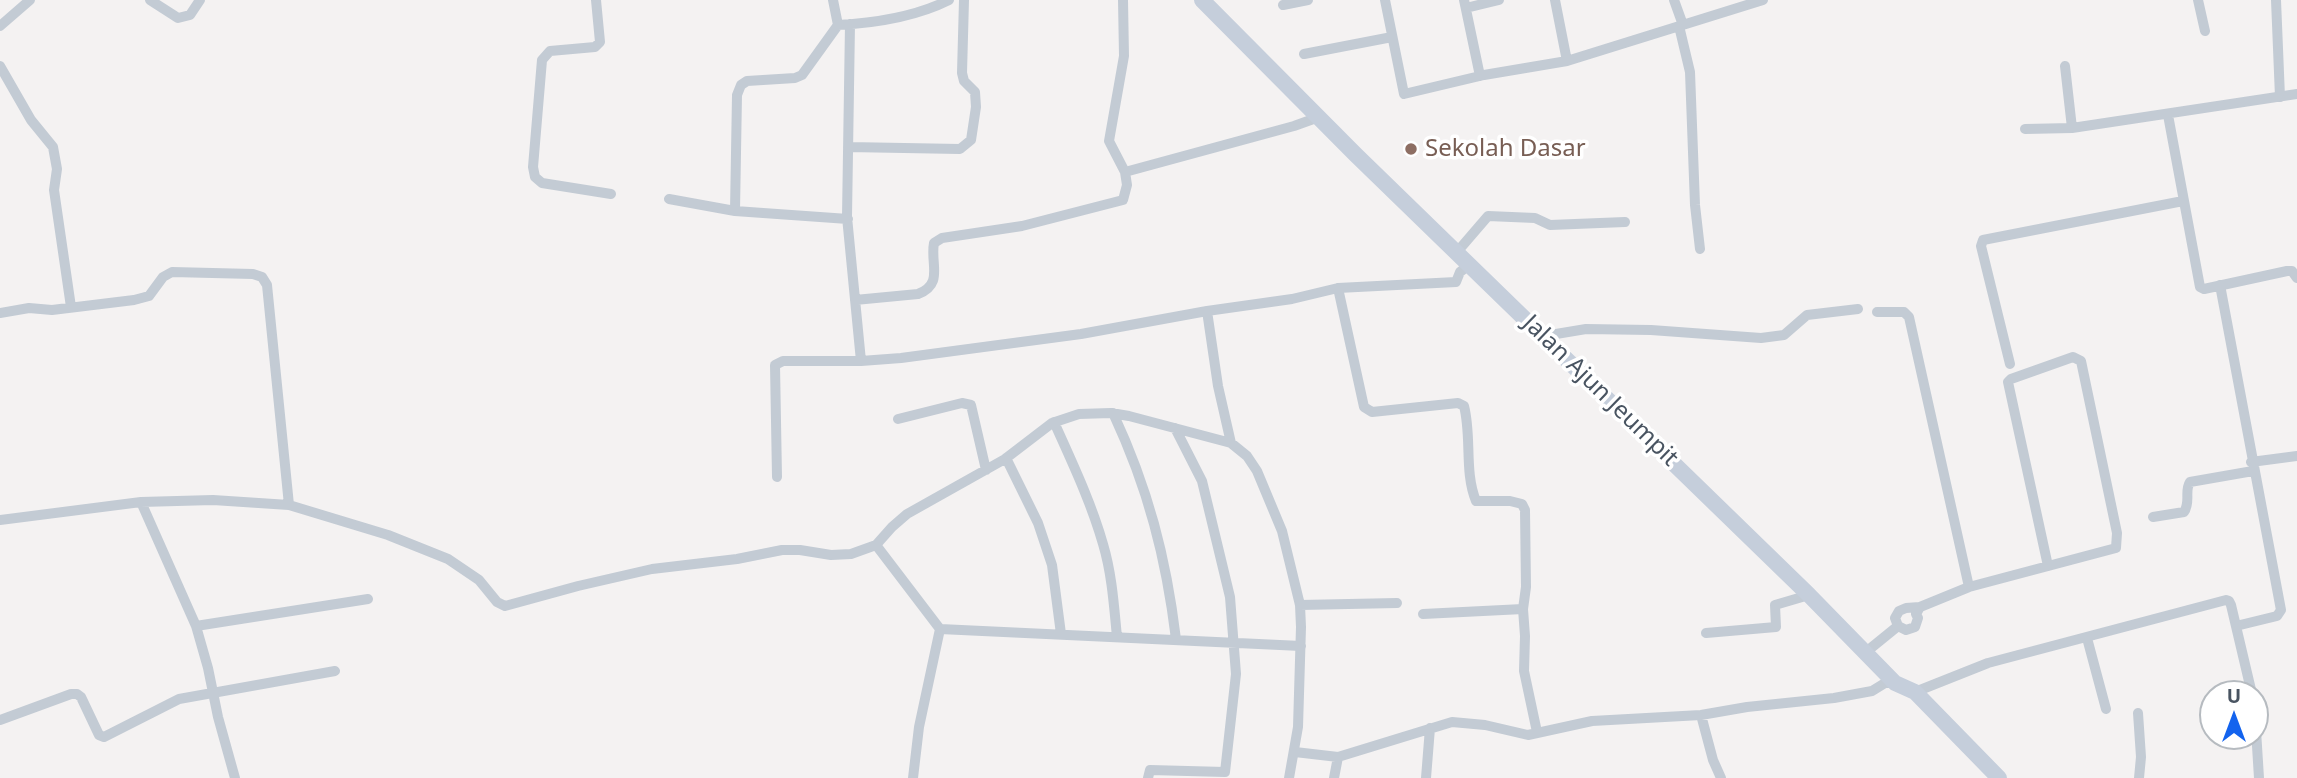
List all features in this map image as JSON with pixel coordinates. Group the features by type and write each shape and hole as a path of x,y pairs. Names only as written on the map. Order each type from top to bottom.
{"street":[{"path":"0,26 30,0"},
{"path":"150,0 178,18 184,18 190,15 200,0"},
{"path":"596,0 600,42 595,47 551,51 542,60 533,167 534,177 542,183 611,194"},
{"path":"833,0 844,24 848,219 861,361"},
{"path":"736,211 737,95 741,85 747,81 795,79 802,75 844,24 894,18 949,0"},
{"path":"848,147 960,149 971,140 976,100 975,92 964,81 962,73 964,0"},
{"path":"855,300 918,294 928,290 934,282 934,243 942,238 1022,226 1124,200 1127,185 1125,172 1109,141 1124,56 1123,0"},
{"name":"Jalan Ajun Jeumpit","path":"1202,0 1469,265 1809,595 1866,652 1890,683 1915,692 1999,778"},
{"path":"1283,5 1308,0"},
{"path":"1385,0 1404,94 1480,76 1567,61 1763,0"},
{"path":"1480,76 1465,4 1499,0"},
{"path":"1555,0 1567,61"},
{"path":"1674,0 1690,72 1695,205 1700,249"},
{"path":"2198,0 2205,31"},
{"path":"2276,0 2280,97"},
{"path":"1304,54 1392,37"},
{"path":"0,66 31,120 53,147 57,169 54,190 71,307"},
{"path":"2065,66 2072,128"},
{"path":"2025,129 2072,128 2297,94"},
{"path":"2168,115 2198,284 2204,289 2287,271 2292,271 2297,278"},
{"path":"1125,172 1319,117"},
{"path":"669,198 736,211 848,219"},
{"path":"2010,364 1981,246 1983,240 2183,201"},
{"path":"1457,252 1488,216 1535,218 1550,225 1625,222"},
{"path":"777,477 775,365 783,361 861,361 1082,334 1207,311 1292,299 1338,288 1456,282 1460,272 1469,265"},
{"path":"0,313 29,308 52,310 149,296 163,277 172,272 253,274 262,277 267,285 289,505"},
{"path":"2220,285 2281,610 2277,616 2236,626"},
{"path":"1338,288 1364,407 1371,412 1458,403 1464,406 1471,489 1476,501 1510,501 1522,504 1525,510 1524,671 1537,732"},
{"path":"1544,336 1586,329 1768,338 1784,335 1807,316 1858,309"},
{"path":"1207,311 1217,386 1231,443"},
{"path":"1877,312 1904,312 1909,317 1969,587"},
{"path":"1920,607 1916,614 1918,618 1915,627 1906,630 1898,626 1895,618 1899,611 1906,608 1920,607 1969,587 2116,548 2118,539 2081,361 2073,356 2008,382 2048,566"},
{"path":"898,419 962,402 971,405 986,470"},
{"path":"1113,413 1133,457 1158,534 1170,586 1176,639"},
{"path":"0,520 141,502 213,500 289,505 388,535 448,559 479,580 497,603 505,606 652,569 737,559 788,549 847,555 876,545 907,514 1006,458 1054,422 1079,414 1113,413 1231,443 1247,456 1257,471 1282,531 1300,605 1301,646 1295,752 1289,778"},
{"path":"1054,422 1104,546 1113,593 1117,637"},
{"path":"1148,778 1150,770 1225,772 1236,674 1230,597 1202,481 1175,428"},
{"path":"2154,517 2184,512 2188,507 2187,486 2190,482 2297,456"},
{"path":"1006,458 1038,523 1052,565 1061,634"},
{"path":"141,502 196,626 234,778"},
{"path":"876,545 940,629 919,727 913,778"},
{"path":"1706,633 1776,627 1774,605 1809,595"},
{"path":"196,626 368,599"},
{"path":"1915,692 1988,663 2226,600 2231,605 2249,680"},
{"path":"1300,605 1396,603"},
{"path":"1423,614 1523,610"},
{"path":"1866,652 1898,626"},
{"path":"940,629 1301,646"},
{"path":"2087,638 2106,709"},
{"path":"0,720 71,694 78,694 99,735 104,737 179,699 335,671"},
{"path":"1295,752 1338,757 1452,722 1466,722 1528,735 1592,721 1701,715 1872,691 1890,683"},
{"path":"2137,713 2140,778"},
{"path":"1701,715 1713,760 1721,778"},
{"path":"1426,778 1430,728"},
{"path":"2257,750 2259,778"},
{"path":"1334,778 1338,757"}],"place":[{"name":"Sekolah Dasar","path":"1411,149"}]}
